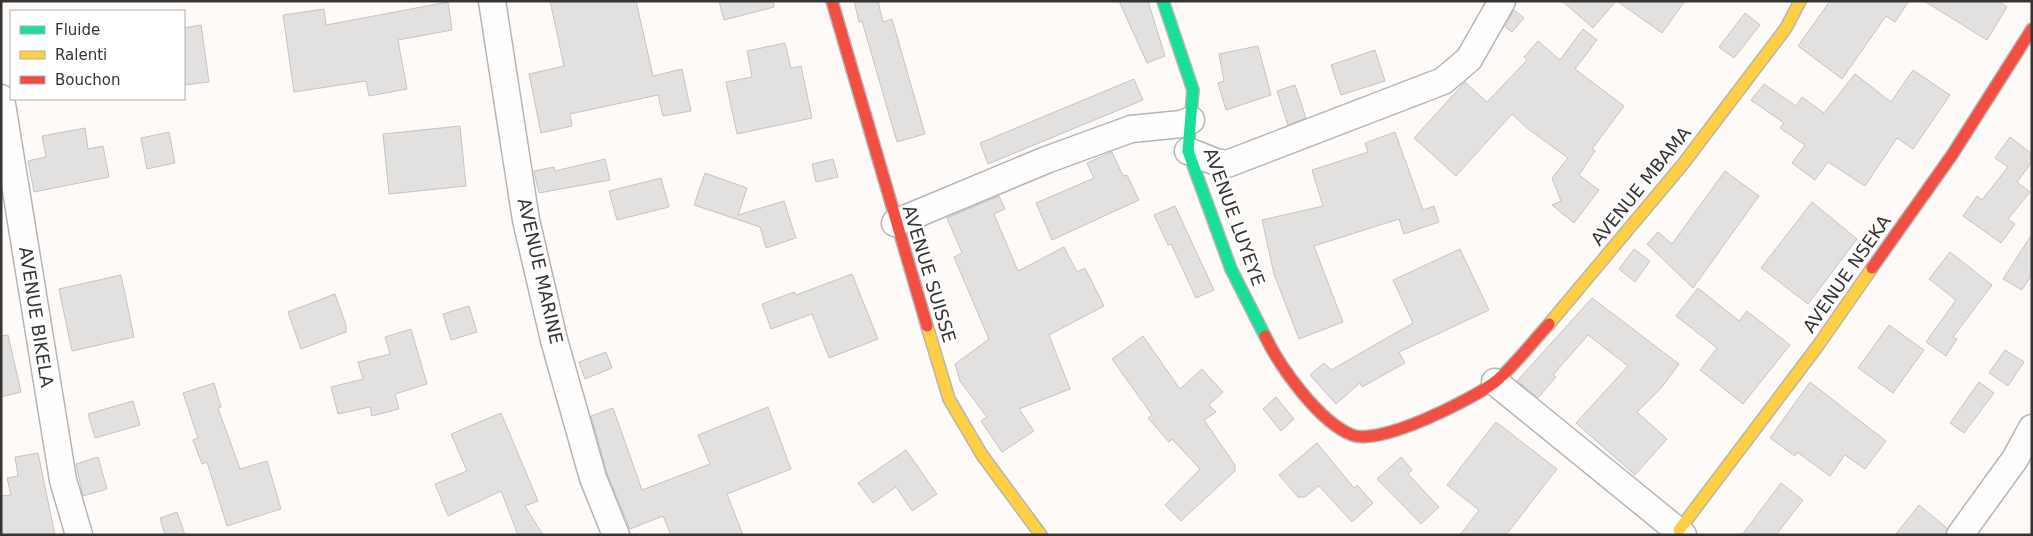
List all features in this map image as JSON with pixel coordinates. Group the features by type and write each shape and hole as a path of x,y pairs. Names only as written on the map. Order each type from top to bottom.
{"street":[{"name":"AVENUE MARINE","path":"492,1 528,229 554,340 593,478 616,535"},
{"name":"AVENUE SUISSE","path":"832,1 895,223 949,399 982,455 1041,535"},
{"name":"AVENUE LUYEYE","path":"1163,1 1193,90 1188,151 1231,269 1272,350 1312,403 1332,422 1352,435 1368,437 1388,434 1421,422 1495,382"},
{"path":"1188,151 1216,162 1227,164 1443,81 1469,59 1502,1"},
{"name":"AVENUE MBAMA","path":"1495,382 1557,315 1683,164 1786,28 1800,1"},
{"name":"AVENUE NSEKA","path":"1681,532 1817,347 1952,155 2032,29"},
{"name":"AVENUE BIKELA","path":"1,98 63,480 80,535"},
{"path":"895,223 1046,160 1131,129 1182,124 1191,120"},
{"path":"1495,382 1681,532"},
{"path":"1960,535 2015,459 2032,428"}],"building":[{"path":"550,1 636,1 653,76 682,69 691,111 663,116 658,95 570,114 572,126 541,133 529,74 564,66"},
{"path":"719,1 773,1 774,7 724,20"},
{"path":"854,1 878,1 883,22 892,19 925,134 897,142 862,21 859,22"},
{"path":"1119,1 1148,1 1165,56 1147,63"},
{"path":"1562,1 1616,1 1593,28"},
{"path":"1617,1 1685,1 1662,33"},
{"path":"1830,1 1909,1 1895,22 1886,16 1842,79 1798,46"},
{"path":"1924,1 1998,1 2007,7 1987,40"},
{"path":"448,2 452,30 398,40 407,89 369,96 366,81 294,92 283,15 324,9 326,25"},
{"path":"1514,10 1524,18 1512,32 1505,27"},
{"path":"1745,13 1760,25 1734,58 1719,47"},
{"path":"201,25 209,82 185,85 185,28"},
{"path":"1583,29 1597,40 1575,69 1624,106 1592,149 1595,151 1579,175 1599,190 1574,223 1552,205 1561,201 1552,178 1568,158 1527,128 1512,114 1456,176 1414,138 1465,82 1487,102 1527,60 1524,57 1538,41 1560,60"},
{"path":"785,43 791,68 801,66 812,118 737,134 726,82 752,77 747,51"},
{"path":"1258,46 1271,95 1226,110 1218,83 1224,81 1219,54"},
{"path":"1375,50 1385,81 1341,95 1331,65"},
{"path":"1913,70 1950,95 1913,149 1897,138 1865,186 1828,162 1815,180 1792,163 1805,145 1780,128 1784,123 1751,100 1764,84 1796,106 1802,97 1824,113 1855,74 1891,102"},
{"path":"1134,79 1143,100 988,164 980,143"},
{"path":"1295,85 1306,118 1288,125 1277,91"},
{"path":"460,126 466,186 389,194 383,134"},
{"path":"85,128 88,149 103,146 109,177 34,192 28,161 46,157 42,136"},
{"path":"169,132 175,163 147,169 141,138"},
{"path":"1395,132 1423,210 1434,206 1439,222 1404,234 1399,219 1314,246 1343,322 1299,339 1274,274 1262,220 1323,206 1312,170 1368,152 1365,143"},
{"path":"2010,137 2032,154 2032,162 2017,182 2030,192 2008,219 2015,224 2001,243 1963,216 1977,196 1982,200 2008,167 1995,158"},
{"path":"1112,152 1123,176 1127,175 1139,200 1052,240 1036,203 1094,178 1087,163"},
{"path":"605,159 610,180 539,193 534,171 554,167 555,171"},
{"path":"833,159 838,177 816,182 812,164"},
{"path":"1725,171 1759,196 1693,288 1647,244 1658,232 1672,244"},
{"path":"705,173 747,188 738,215 784,201 796,238 766,248 760,227 694,205"},
{"path":"661,178 669,207 617,220 609,191"},
{"path":"999,196 1005,209 994,214 1018,271 1064,247 1077,272 1085,268 1104,306 1049,335 1070,389 1019,409 1034,431 1002,452 981,421 987,417 960,381 955,364 989,339 954,257 962,253 947,218"},
{"path":"1812,202 1857,239 1808,304 1761,268"},
{"path":"1175,206 1214,290 1196,298 1171,244 1168,245 1154,215"},
{"path":"2032,234 2032,274 2022,290 2003,279"},
{"path":"1460,249 1489,310 1399,352 1405,363 1362,387 1360,383 1336,404 1310,375 1324,363 1331,370 1413,323 1393,280"},
{"path":"1634,249 1650,261 1635,282 1619,269"},
{"path":"1950,252 1992,285 1953,337 1957,339 1946,356 1926,342 1956,300 1929,279"},
{"path":"852,274 878,339 829,358 812,314 771,329 762,304 794,292 796,295"},
{"path":"121,275 134,337 72,351 59,289"},
{"path":"1698,288 1739,321 1747,311 1790,345 1743,404 1700,370 1717,348 1676,316"},
{"path":"335,294 346,325 346,332 301,349 288,312"},
{"path":"1592,298 1679,364 1662,387 1637,412 1667,439 1635,475 1576,423 1628,366 1588,335 1553,375 1556,377 1538,398 1517,381"},
{"path":"469,306 477,332 451,340 443,314"},
{"path":"1889,325 1924,350 1893,393 1858,368"},
{"path":"411,329 427,384 395,394 399,409 372,416 370,407 338,414 331,387 363,379 358,362 390,354 385,337"},
{"path":"8,335 21,392 1,397 1,336"},
{"path":"1143,336 1180,389 1202,369 1223,392 1209,405 1216,412 1204,420 1235,465 1235,471 1181,521 1165,505 1200,469 1172,439 1169,442 1148,418 1152,415 1112,359"},
{"path":"2005,350 2024,362 2008,386 1989,373"},
{"path":"606,352 612,368 585,379 579,362"},
{"path":"1810,382 1886,441 1865,469 1845,455 1830,476 1797,452 1795,456 1770,438"},
{"path":"1979,382 1994,393 1964,433 1950,423"},
{"path":"214,383 221,407 218,408 240,469 267,461 281,509 227,526 207,462 202,464 193,440 198,438 183,393"},
{"path":"1276,397 1294,419 1281,431 1263,409"},
{"path":"133,401 140,425 95,438 88,414"},
{"path":"768,407 791,469 727,494 743,535 671,535 663,516 630,529 607,473 591,416 613,408 642,490 710,464 698,435"},
{"path":"501,413 538,501 525,506 543,535 518,535 501,491 448,516 435,484 467,471 451,434"},
{"path":"1496,422 1557,469 1506,535 1460,535 1479,510 1447,485"},
{"path":"1317,443 1354,488 1357,485 1373,503 1352,522 1319,486 1305,497 1298,497 1279,475"},
{"path":"906,450 937,494 912,511 896,487 873,503 858,483"},
{"path":"38,453 55,535 1,535 1,496 11,495 7,478 18,476 15,457"},
{"path":"98,457 107,489 83,496 76,464"},
{"path":"1401,457 1412,470 1408,474 1439,507 1421,524 1377,479"},
{"path":"1781,483 1803,500 1776,535 1742,535"},
{"path":"1919,505 1947,528 1945,535 1895,535"},
{"path":"177,512 185,535 165,535 160,518"}],"traffic: fast":[{"path":"1163,1 1193,90 1188,151 1231,269 1265,336"}],"traffic: slow":[{"path":"1549,324 1683,164 1786,28 1800,1"},
{"path":"1679,530 1817,347 1872,268"},
{"path":"927,326 949,399 982,455 1041,535"}],"traffic: jam":[{"path":"832,1 927,326"},
{"path":"1872,268 1952,155 2032,29"},
{"path":"1265,336 1290,378 1314,406 1339,428 1352,435 1365,437 1403,428 1447,410 1483,390 1508,370 1549,324"}]}
